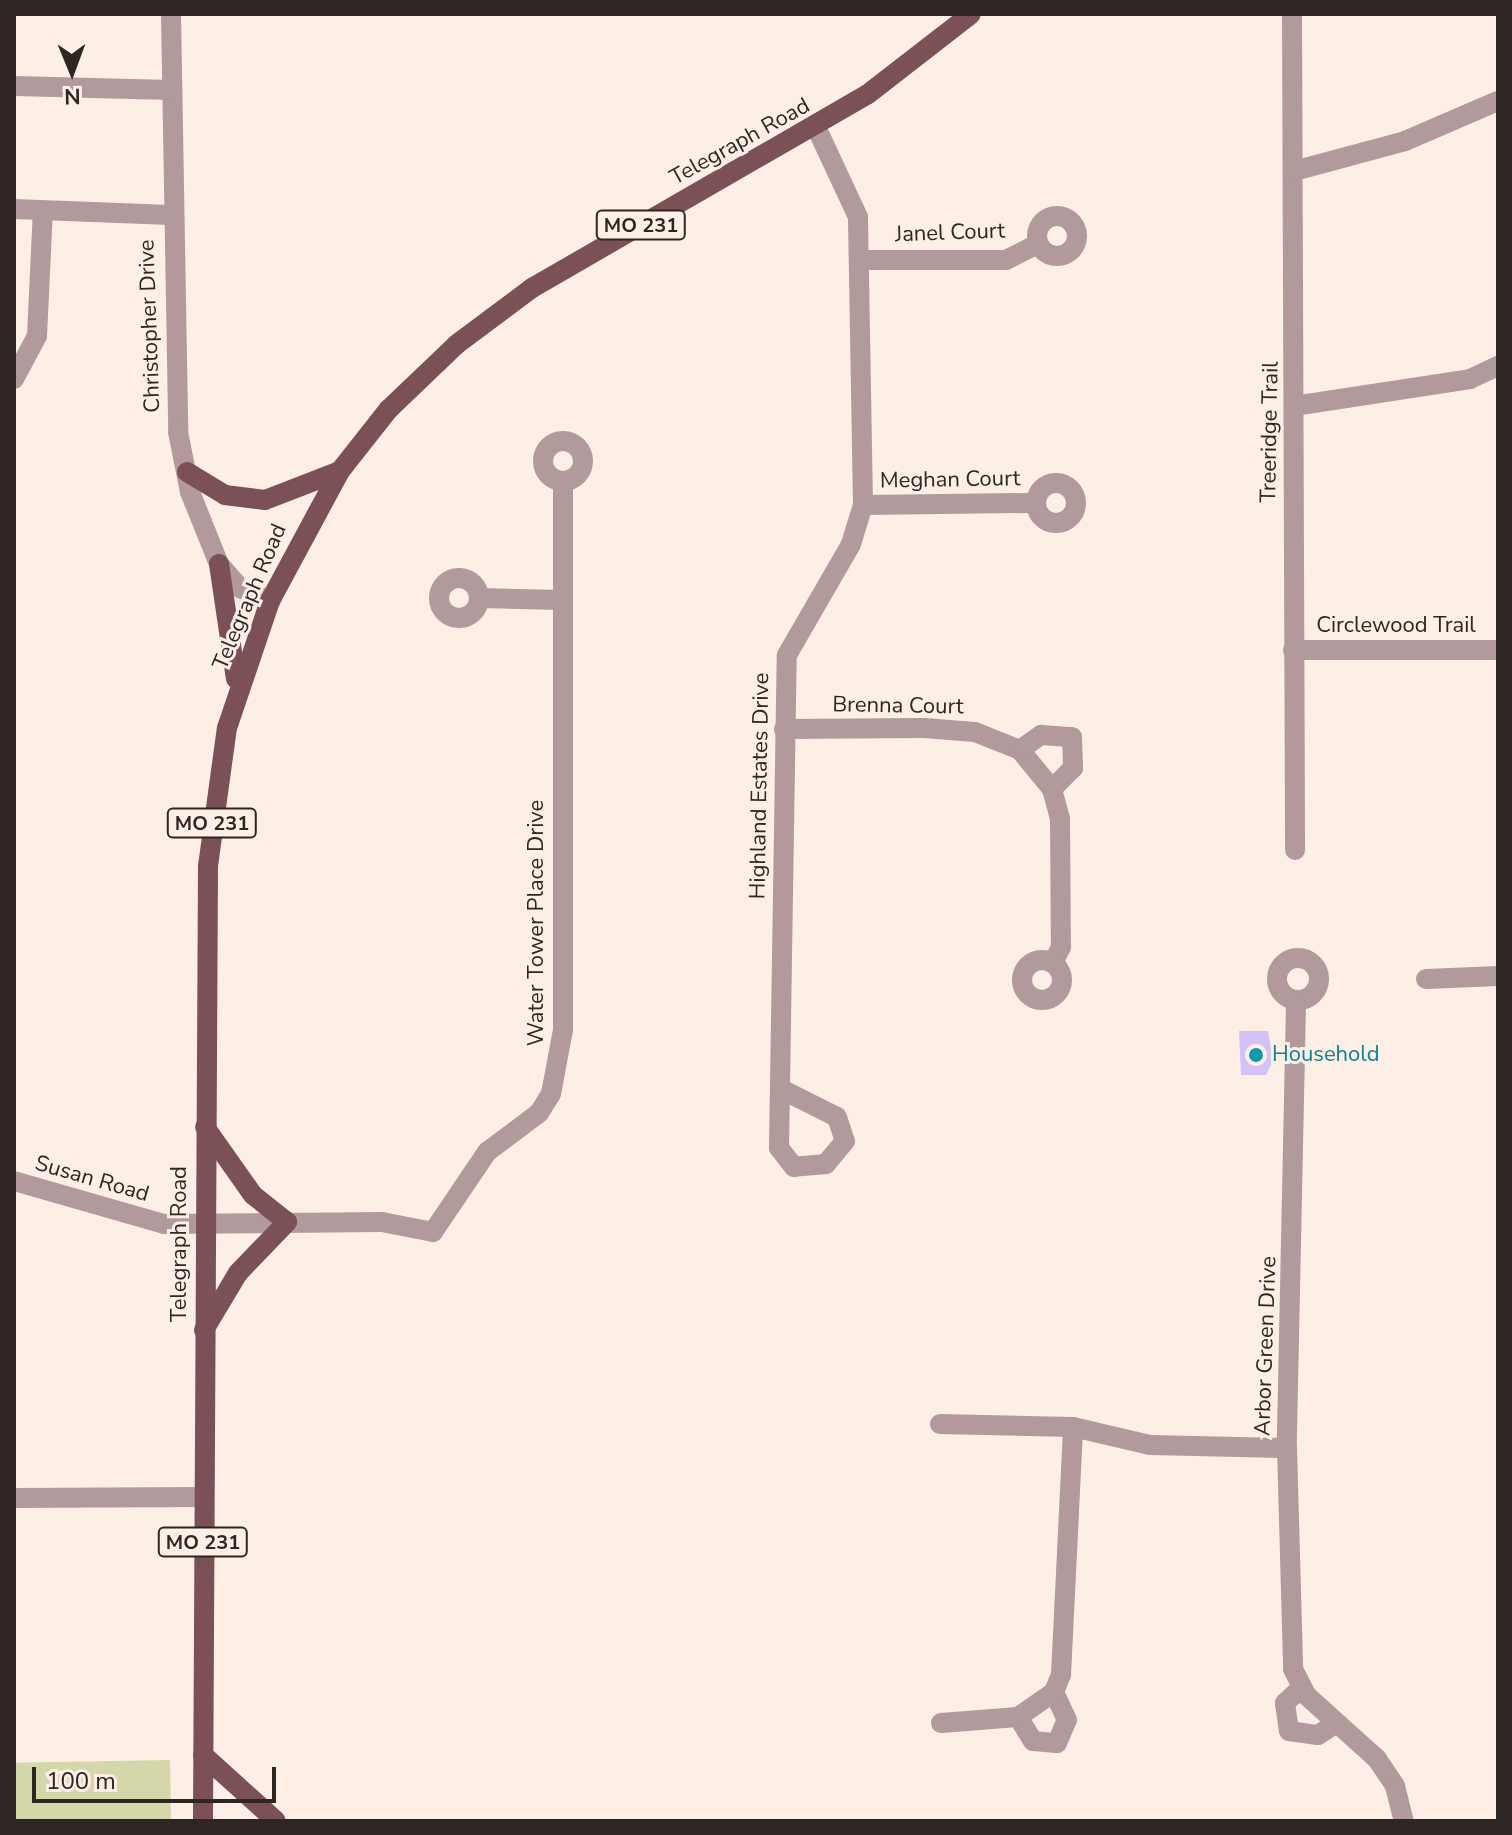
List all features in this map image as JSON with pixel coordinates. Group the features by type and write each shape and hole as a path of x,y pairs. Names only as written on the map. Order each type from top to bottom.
{"main road":[{"name":"Telegraph Road","path":"203,1821 208,866 238,687 270,601 340,471 388,410 493,315 816,127 971,14"},
{"path":"187,472 225,495 265,500 340,471"},
{"path":"219,564 238,687"},
{"path":"204,1330 238,1273 287,1222 253,1195 205,1127"},
{"path":"203,1755 276,1821"}],"street":[{"name":"Christopher Drive","path":"171,14 173,387 187,472 219,564 240,588 270,601"},
{"name":"Treeridge Trail","path":"1292,14 1295,850"},
{"path":"14,86 171,90"},
{"path":"1294,171 1405,141 1498,101"},
{"name":"Highland Estates Drive","path":"785,1091 784,729 787,655 851,544 863,505 861,260 853,195 816,127"},
{"path":"14,209 171,215"},
{"path":"14,379 37,336 43,211"},
{"name":"Janel Court","path":"861,260 1006,260 1038,244"},
{"path":"1294,406 1455,382 1498,366"},
{"name":"Water Tower Place Drive","path":"204,1222 382,1222 433,1232 487,1152 551,1094 563,1030 563,481"},
{"name":"Meghan Court","path":"863,505 1036,503"},
{"path":"479,598 561,600"},
{"name":"Circlewood Trail","path":"1293,650 1498,650"},
{"name":"Brenna Court","path":"784,729 949,730 1020,750"},
{"path":"1052,789 1073,768 1072,737 1041,735 1020,750 1052,789 1062,842 1061,947 1053,963"},
{"path":"1426,979 1498,976"},
{"name":"Arbor Green Drive","path":"1296,1003 1287,1448 1293,1669 1301,1688"},
{"name":"Susan Road","path":"14,1181 143,1220 204,1222"},
{"path":"940,1424 1073,1427 1150,1445 1287,1448"},
{"path":"941,1723 1018,1717 1054,1692 1069,1637 1073,1427"},
{"path":"14,1498 204,1497"},
{"path":"1335,1724 1318,1735 1289,1731 1285,1703 1301,1688 1335,1724 1377,1759 1395,1786 1404,1821"},
{"path":"1018,1717 1033,1741 1057,1743 1067,1720 1054,1692"}],"green space":[{"path":"170,1760 171,1821 15,1821 14,1763"}],"building":[{"name":"Household","path":"1239,1031 1268,1031 1273,1061 1266,1075 1241,1075"}],"place":[{"name":"Household","path":"1256,1055"}]}
